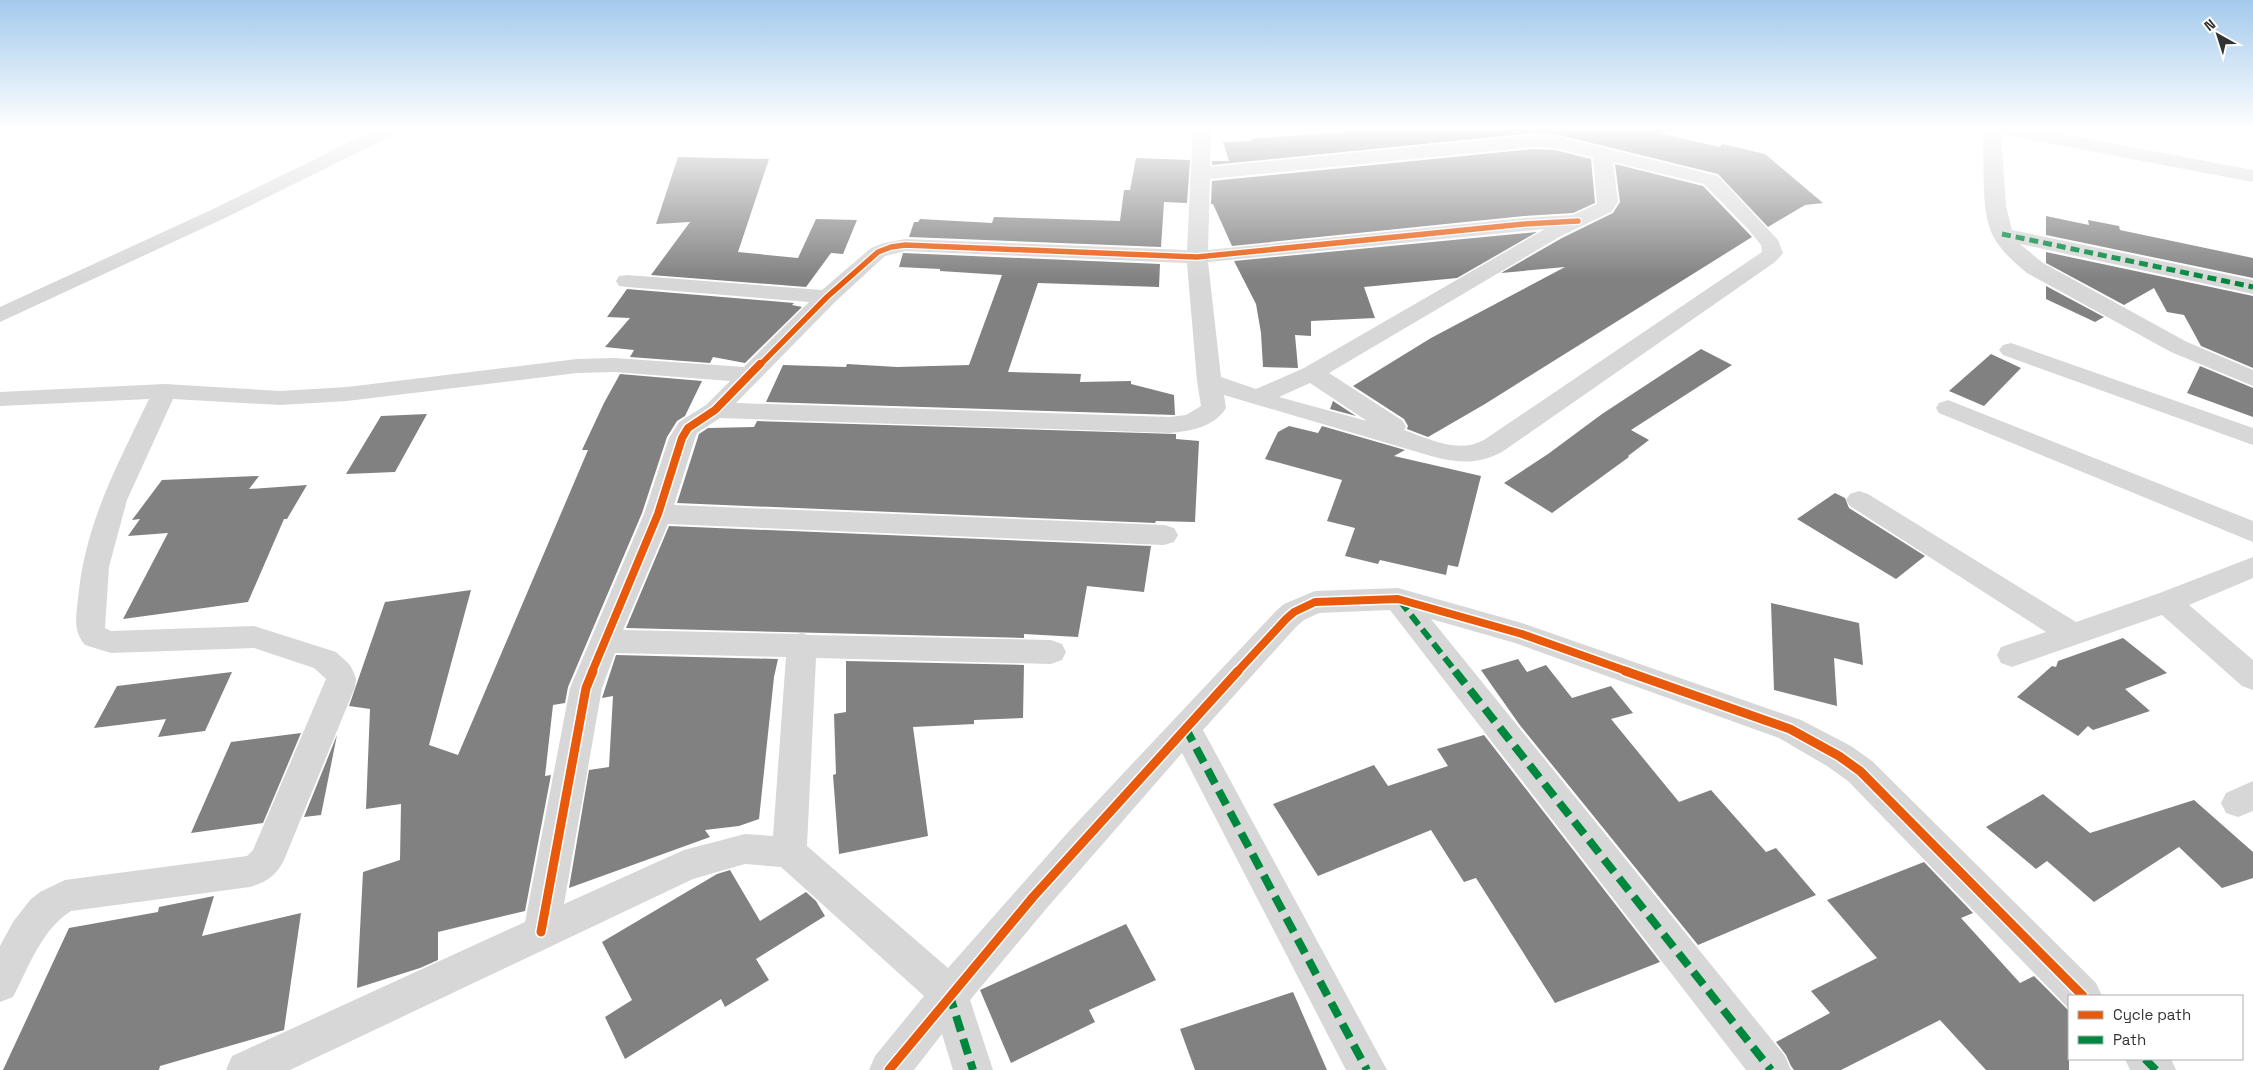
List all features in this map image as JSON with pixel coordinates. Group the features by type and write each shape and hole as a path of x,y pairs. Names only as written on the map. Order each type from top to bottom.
{"street":[{"path":"0,315 290,179"},
{"path":"715,410 1180,424 1199,420 1214,408 1209,381 1197,257 1199,179"},
{"path":"1256,398 1312,373 1554,232 1598,212 1608,202 1605,179"},
{"path":"1209,381 1256,398 1458,454 1483,451 1760,264 1773,253 1771,244 1755,225 1711,180 1707,179"},
{"path":"1996,179 1997,219 2002,234 2015,254 2036,268 2180,347 2253,379"},
{"path":"541,932 586,688 658,514 682,438 688,428 715,410 827,297 878,252 905,245 1197,257 1524,224 1578,221"},
{"path":"2002,234 2253,287"},
{"path":"627,282 827,297"},
{"path":"2011,350 2253,437"},
{"path":"0,400 165,391 280,398 347,394 577,366 623,366 750,375"},
{"path":"1312,373 1414,441"},
{"path":"0,984 33,924 49,905 65,896 250,871 261,865 266,860 339,687 341,679 339,673 325,660 254,637 111,642 100,641 93,637 90,628 95,566 114,500 165,391"},
{"path":"1948,408 2253,532"},
{"path":"1859,500 2073,634"},
{"path":"658,514 1164,535"},
{"path":"2012,655 2167,602 2253,567"},
{"path":"1398,599 1771,1070"},
{"path":"889,1070 949,993 1185,727 1294,612 1315,602 1398,599 1522,634 1790,729 1820,744 1860,772 2082,995"},
{"path":"2167,602 2253,678"},
{"path":"604,641 802,644 1051,652"},
{"path":"789,852 802,644"},
{"path":"1185,727 1367,1070"},
{"path":"246,1070 684,866 707,858 746,849 789,852 949,993 973,1070"},
{"path":"2146,1060 2156,1070"}],"building":[{"path":"671,179 762,179 738,252 798,258 816,219 857,220 843,254 831,253 806,287 651,275 690,222 656,224"},
{"path":"1132,179 1189,179 1187,203 1164,202 1161,247 909,237 914,222 918,222 920,219 992,223 994,217 1120,221 1124,190 1130,190"},
{"path":"1233,179 1593,179 1595,203 1573,213 1524,216 1232,246 1213,204 1211,204 1212,181"},
{"path":"1617,179 1675,179 1703,186 1752,237 1485,404 1428,437 1407,429 1408,426 1404,419 1353,386 1431,338 1565,267 1501,273 1562,238 1613,213 1620,202"},
{"path":"1723,179 1795,179 1823,203 1805,205 1768,227"},
{"path":"2046,216 2089,225 2088,220 2119,226 2120,230 2253,258 2253,278 2046,235"},
{"path":"1537,232 1457,278 1364,287 1375,318 1311,321 1311,336 1295,335 1298,368 1263,367 1261,333 1256,304 1234,261"},
{"path":"2046,252 2253,296 2253,368 2201,346 2184,315 2167,312 2154,288 2124,305 2046,263"},
{"path":"903,253 1160,264 1159,287 1038,283 1008,372 1081,374 1080,382 1131,381 1131,384 1174,395 1175,415 766,402 783,365 846,367 847,364 897,367 969,365 1002,275 899,267"},
{"path":"2046,286 2104,317 2095,322 2046,299"},
{"path":"627,289 794,303 792,305 802,307 745,363 713,357 710,363 630,357 634,350 605,347 630,318 607,317"},
{"path":"1701,349 1732,365 1631,430 1649,440 1629,457 1552,513 1504,483 1548,454 1602,414"},
{"path":"1991,354 2021,368 1984,406 1949,391"},
{"path":"2200,366 2253,388 2253,417 2187,393"},
{"path":"620,374 702,381 685,416 677,421 667,437 642,513 568,687 565,703 553,705 545,776 551,775 525,911 438,932 438,960 420,968 357,988 363,872 400,860 401,804 366,809 370,709 349,706 385,602 471,590 429,745 458,755 588,450 582,450"},
{"path":"1333,401 1356,416 1330,409"},
{"path":"427,414 395,472 346,474 381,416"},
{"path":"757,421 1176,434 1176,439 1199,441 1195,522 1156,521 1155,523 677,503 699,434 708,428 754,427"},
{"path":"1289,426 1318,433 1322,426 1405,450 1394,456 1481,476 1458,567 1448,565 1446,575 1380,560 1378,564 1345,556 1355,528 1327,521 1342,480 1265,459 1278,432"},
{"path":"259,476 249,489 307,485 287,519 284,519 248,602 123,619 168,533 128,536 140,519 132,520 162,480"},
{"path":"1835,493 1845,498 1849,508 1925,556 1896,579 1797,519"},
{"path":"669,526 1151,546 1144,592 1087,586 1078,637 1024,634 1024,638 626,628"},
{"path":"1771,603 1859,623 1863,665 1834,658 1837,706 1774,690"},
{"path":"2123,638 2167,673 2125,689 2150,711 2093,730 2088,726 2078,736 2017,697 2052,666 2056,667 2058,661"},
{"path":"616,655 778,659 774,677 759,819 739,826 705,830 710,837 569,888 589,770 609,767 613,696 602,698"},
{"path":"1518,659 1527,672 1546,665 1572,698 1611,686 1633,713 1611,719 1679,802 1711,790 1766,852 1776,848 1816,895 1698,945 1519,724 1481,670"},
{"path":"846,661 1024,665 1023,718 974,720 974,724 913,727 928,836 839,854 833,775 836,774 834,714 846,712"},
{"path":"232,672 205,731 158,737 166,719 94,728 117,686"},
{"path":"301,733 263,823 191,833 231,742"},
{"path":"337,735 321,815 304,817"},
{"path":"1484,735 1660,962 1555,1003 1476,878 1464,882 1431,830 1318,876 1273,804 1374,765 1388,786 1448,766 1437,749"},
{"path":"2043,794 2090,833 2194,800 2253,852 2253,878 2222,888 2179,847 2094,902 2047,861 2036,869 1986,827"},
{"path":"1924,862 1973,913 1961,918 2020,983 2034,976 2068,1010 2069,1070 1986,1070 1940,1020 1841,1070 1794,1070 1776,1042 1830,1013 1811,991 1877,958 1827,900"},
{"path":"730,870 760,921 806,892 816,901 825,916 756,959 769,980 725,1007 721,999 625,1059 605,1017 632,1000 602,942 717,874"},
{"path":"214,896 202,936 301,913 284,1030 160,1066 159,1070 3,1070 69,928 158,912 159,907"},
{"path":"1126,924 1156,980 1089,1010 1095,1022 1011,1063 980,990"},
{"path":"1293,992 1327,1070 1195,1070 1180,1029"}],"marked path":[{"path":"2002,234 2253,287"},
{"path":"1400,601 1771,1070"},
{"path":"1185,727 1367,1070"},
{"path":"949,993 973,1070"},
{"path":"2146,1060 2156,1070"}],"cycle path":[{"path":"541,932 586,688 658,514 682,438 688,428 715,410 827,297 878,252 891,247 905,245 1197,257 1524,224 1578,221"},
{"path":"889,1070 984,954 1133,785 1286,619 1294,612 1315,602 1398,599 1522,634 1790,729 1839,756 1860,771 2082,995"}]}
